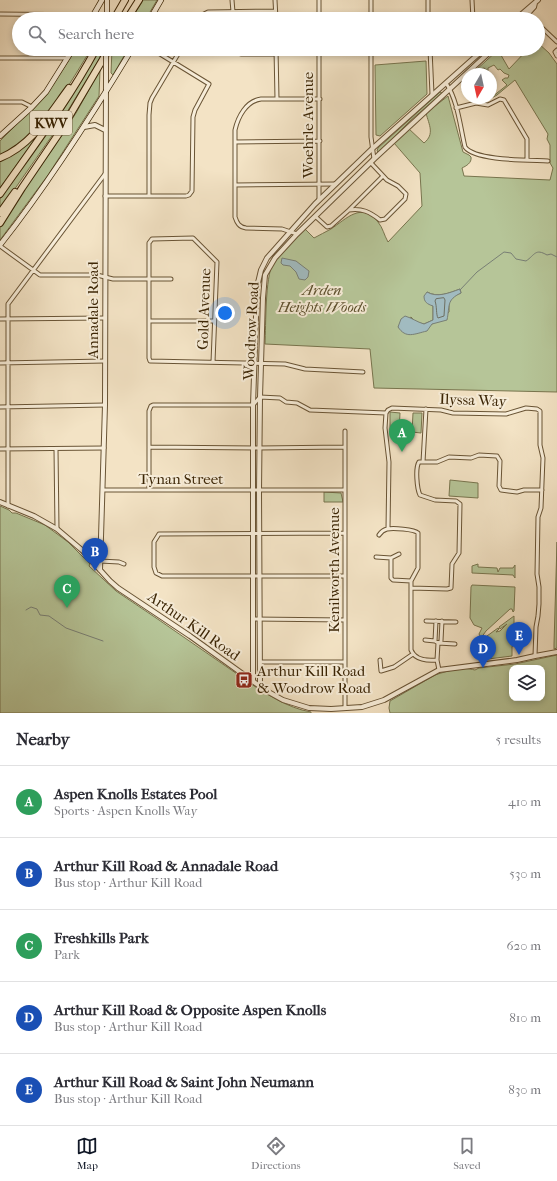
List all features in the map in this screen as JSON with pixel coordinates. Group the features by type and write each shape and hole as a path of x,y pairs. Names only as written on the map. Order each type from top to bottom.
{"highway":[{"path":"118,12 125,0"},
{"path":"132,12 139,0"},
{"path":"0,158 15,151 29,140 91,56"},
{"name":"KWV","path":"0,194 61,108 92,56"},
{"name":"KWV","path":"0,223 67,121 106,56"},
{"path":"0,212 44,155"}],"main road":[{"path":"96,12 106,0"},
{"path":"154,12 161,0"},
{"path":"0,245 45,185 128,56"},
{"path":"0,136 32,107 51,86 67,58"}],"street":[{"path":"106,0 107,12"},
{"path":"232,0 232,12"},
{"path":"208,12 276,11 275,0"},
{"path":"319,0 319,12"},
{"path":"371,0 371,12"},
{"path":"428,0 428,12"},
{"path":"472,0 473,12"},
{"path":"530,12 534,7 535,1"},
{"path":"523,12 535,1"},
{"path":"0,14 12,14"},
{"path":"545,31 557,42"},
{"path":"557,50 555,52 557,56"},
{"name":"Annadale Road","path":"100,570 105,405 106,56"},
{"path":"105,196 186,196 191,193 193,117 195,110 209,84 163,56"},
{"path":"149,196 150,103 177,56"},
{"path":"276,56 277,99"},
{"name":"Woehrle Avenue","path":"319,56 319,200"},
{"path":"371,56 371,137 374,159"},
{"path":"430,56 432,94"},
{"name":"Woodrow Road","path":"253,681 252,405 258,287 261,270 267,258 319,200 373,148 475,56"},
{"path":"0,58 67,58"},
{"name":"Woodrow Road","path":"260,686 260,397 265,275 275,258 297,234 374,159 485,58"},
{"path":"446,83 450,89 456,108 467,150 488,157 548,161"},
{"path":"297,234 282,229 248,229 240,226 237,222 235,217 235,130 237,124 250,104 257,100 320,99"},
{"path":"456,108 476,103 488,105 500,99 504,100 527,139 527,160"},
{"path":"0,102 22,102 32,107"},
{"path":"84,126 95,125 105,130"},
{"path":"235,142 320,141"},
{"path":"349,210 357,209 368,211 380,220 383,220 405,199 405,192 387,180 371,163"},
{"path":"8,506 7,308 10,300 105,174"},
{"path":"316,217 329,227 349,210 383,176"},
{"path":"236,186 336,184"},
{"name":"Gold Avenue","path":"149,279 149,243 150,240 154,238 193,238 217,262 213,362"},
{"path":"0,245 32,270 43,275 97,275 113,279 171,279"},
{"path":"149,279 150,361 285,364 305,370 363,372"},
{"path":"0,319 105,318"},
{"path":"149,321 214,321"},
{"path":"0,363 105,361"},
{"path":"149,490 149,411 151,406 252,405 260,397"},
{"name":"Ilyssa Way","path":"260,397 280,398 286,402 297,404 310,410 386,413 392,408 443,410 453,413 506,414 523,408 539,409 541,415 540,445 543,458 541,508 538,517 537,574 539,604 536,627 535,656"},
{"path":"0,407 105,405"},
{"path":"423,462 426,409"},
{"path":"386,413 385,428 388,462 388,529"},
{"name":"Kenilworth Avenue","path":"345,432 346,708"},
{"path":"149,447 345,447"},
{"path":"0,449 104,448"},
{"path":"56,449 57,529"},
{"path":"411,588 450,588 452,564 459,553 460,504 456,501 435,500 420,495 418,492 417,466 419,462 437,462 449,457 472,458 479,455 497,456 500,461 499,486 501,490 517,492 524,490 542,490"},
{"name":"Tynan Street","path":"103,490 345,490"},
{"name":"Arthur Kill Road","path":"0,502 34,516 57,529 83,551 118,588 190,636 273,695 300,706 319,709 362,706 384,700 439,670 517,660 557,652"},
{"path":"379,535 381,532 388,529 414,530 418,533 418,568 411,581 411,647 413,654 424,660 437,660"},
{"path":"345,534 165,533 159,534 154,542 154,567 156,573 162,576 345,576"},
{"path":"376,558 391,558 399,554"},
{"path":"391,558 391,578 393,580 411,581"},
{"path":"100,561 119,562 124,564"},
{"path":"253,619 345,620"},
{"path":"426,621 456,622"},
{"path":"436,621 437,660 439,670"},
{"path":"437,642 441,641 442,621"},
{"path":"425,640 455,644"},
{"path":"380,660 381,671 394,667 413,654"},
{"path":"260,662 345,662"}],"green space":[{"path":"143,0 157,0 150,12 135,12"},
{"name":"Arden Heights Woods","path":"545,49 557,64 557,392 374,388 370,349 265,344 267,290 270,270 280,254 305,229 314,238 331,229 348,217 360,212 372,216 378,222 388,242 422,206 420,173 394,143 408,128 424,143 430,133 430,125 426,113 448,96 463,152 471,157 470,163 462,168 464,176 550,180 553,168 550,163 550,145 547,139 548,134 515,80 497,95 497,93 507,85 502,80 508,78 509,75 500,69 498,70 494,65 488,68 478,68 491,56 501,56 509,69 521,56 545,56","holes":["460,289 461,293 454,296 449,302 449,312 432,324 398,327 411,317 416,322 424,324 433,320 433,305 427,292 439,295"]},
{"path":"71,56 87,56 52,110 34,132 22,144 0,156 0,141 46,95"},
{"path":"93,56 100,56 56,130 0,210 0,199 22,168"},
{"path":"112,56 124,56 113,75 111,73"},
{"path":"426,61 427,94 380,136 376,135 375,65"},
{"path":"100,70 99,96 48,175 0,240 0,227 17,199 76,113"},
{"path":"440,92 442,93 410,121 381,150 378,152 377,151 378,148"},
{"path":"36,134 38,135 0,188 0,159"},
{"path":"390,412 400,413 399,432 390,432"},
{"path":"413,413 422,413 421,433 412,432"},
{"path":"450,480 478,483 478,498 449,496"},
{"path":"324,492 341,493 343,502 324,502"},
{"path":"0,506 12,513 16,513 45,525 68,542 90,564 89,566 116,591 240,676 239,678 244,681 245,680 285,704 311,713 0,713"},
{"path":"557,542 557,648 554,649 554,644"},
{"path":"478,564 478,567 497,568 498,572 500,568 513,568 515,565 515,578 513,575 472,573 472,566"},
{"path":"472,585 515,587 514,611 513,612 512,609 510,609 486,631 481,638 479,634 482,628 474,625 470,618"},
{"path":"514,616 514,642 512,647 512,656 480,660 480,641 498,628 499,629 496,632 500,631 507,624 500,629 499,627"},
{"path":"557,655 557,713 390,713 390,701 435,675 457,669 475,670 479,668 515,664"}],"water":[{"path":"282,258 296,261 309,271 308,277 305,280 299,279 296,272 290,266 283,265 281,263"},
{"path":"460,289 461,293 451,301 447,320 432,324 427,331 411,335 404,333 398,327 401,319 405,316 424,324 433,320 433,306 426,302 424,298 427,292 439,295"}],"waterway":[{"path":"460,290 477,272 504,252 511,253 516,259 526,261 537,252 547,255 551,254 557,257"},
{"path":"26,610 31,607 37,609 40,615 49,616 66,628 103,641"}],"place":[{"name":"Aspen Knolls Estates Pool","path":"402,452"},
{"name":"Arthur Kill Road & Annadale Road","path":"95,571"},
{"name":"Freshkills Park","path":"67,608"},
{"name":"Arthur Kill Road & Saint John Neumann","path":"519,655"},
{"name":"Arthur Kill Road & Opposite Aspen Knolls","path":"483,668"},
{"name":"Arthur Kill Road & Woodrow Road","path":"244,680"}]}
